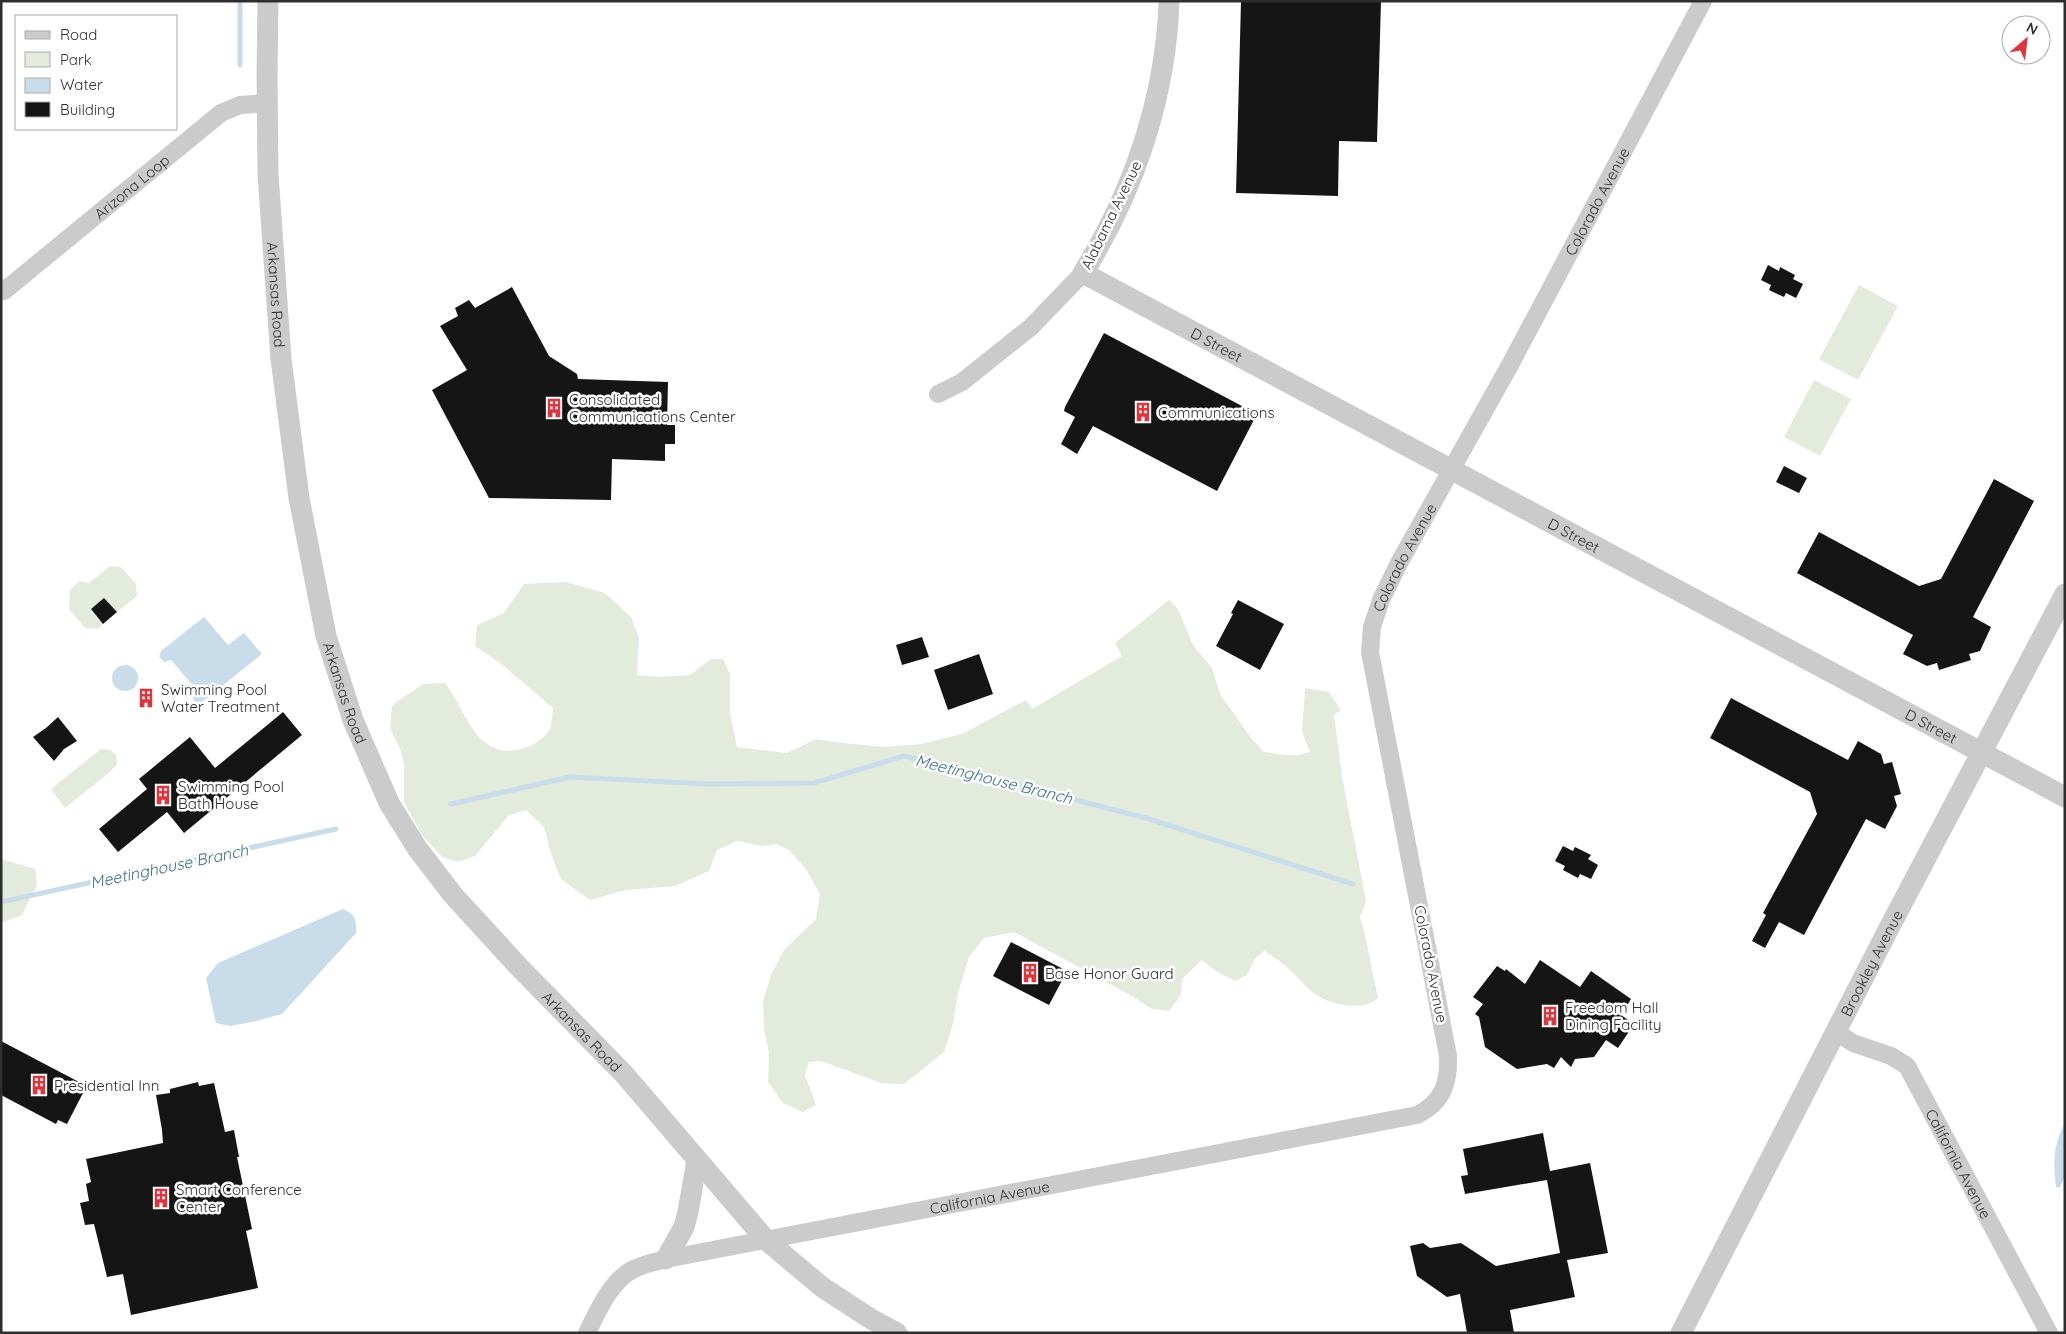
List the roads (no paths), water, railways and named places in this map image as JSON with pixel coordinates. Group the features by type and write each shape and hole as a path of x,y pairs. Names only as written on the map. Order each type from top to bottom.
{"street":[{"name":"Arkansas Road","path":"268,1 268,174 282,359 299,498 326,636 353,720 389,802 404,830 453,895 520,968 624,1074 766,1240 822,1287 871,1319 897,1333"},
{"name":"Alabama Avenue","path":"938,394 962,382 1031,327 1083,273 1093,258 1122,198 1152,119 1162,76 1168,28 1169,1"},
{"name":"Colorado Avenue","path":"1372,1123 1424,1112 1440,1098 1448,1077 1448,1056 1374,672 1370,640 1381,600 1399,563 1510,364 1703,1"},
{"name":"Arizona Loop","path":"2,290 210,121 227,110 240,105 268,103"},
{"name":"D Street","path":"1083,273 2065,796"},
{"name":"Brookley Avenue","path":"1681,1333 1981,752 2065,594"},
{"name":"California Avenue","path":"1836,1032 1853,1043 1891,1056 1906,1066 2049,1333"},
{"name":"California Avenue","path":"587,1333 600,1306 614,1286 631,1270 666,1259 1372,1123"},
{"path":"666,1259 684,1227 697,1160"}],"water":[{"path":"204,617 228,645 244,633 262,654 201,703 194,701 193,697 197,690 171,660 164,662 159,657 161,651"},
{"path":"125,665 134,669 138,678 134,687 125,691 116,687 112,678 116,669"},
{"path":"343,909 354,918 356,933 282,1014 230,1026 216,1023 206,978 218,963"},
{"path":"2065,1123 2065,1177 2059,1188 2056,1187 2054,1170 2055,1154 2058,1139"}],"waterway":[{"path":"240,1 240,65"},
{"name":"Meetinghouse Branch","path":"451,804 570,777 709,784 814,783 904,756 1146,818 1353,884"},
{"name":"Meetinghouse Branch","path":"1,902 336,829"}],"place":[{"name":"Consolidated Communications Center","path":"554,408"},
{"name":"Communications","path":"1143,412"},
{"name":"Swimming Pool Water Treatment","path":"146,698"},
{"name":"Swimming Pool Bath House","path":"163,795"},
{"name":"Base Honor Guard","path":"1030,973"},
{"name":"Freedom Hall Dining Facility","path":"1550,1016"},
{"name":"Presidential Inn","path":"39,1085"},
{"name":"Smart Conference Center","path":"161,1198"}]}
